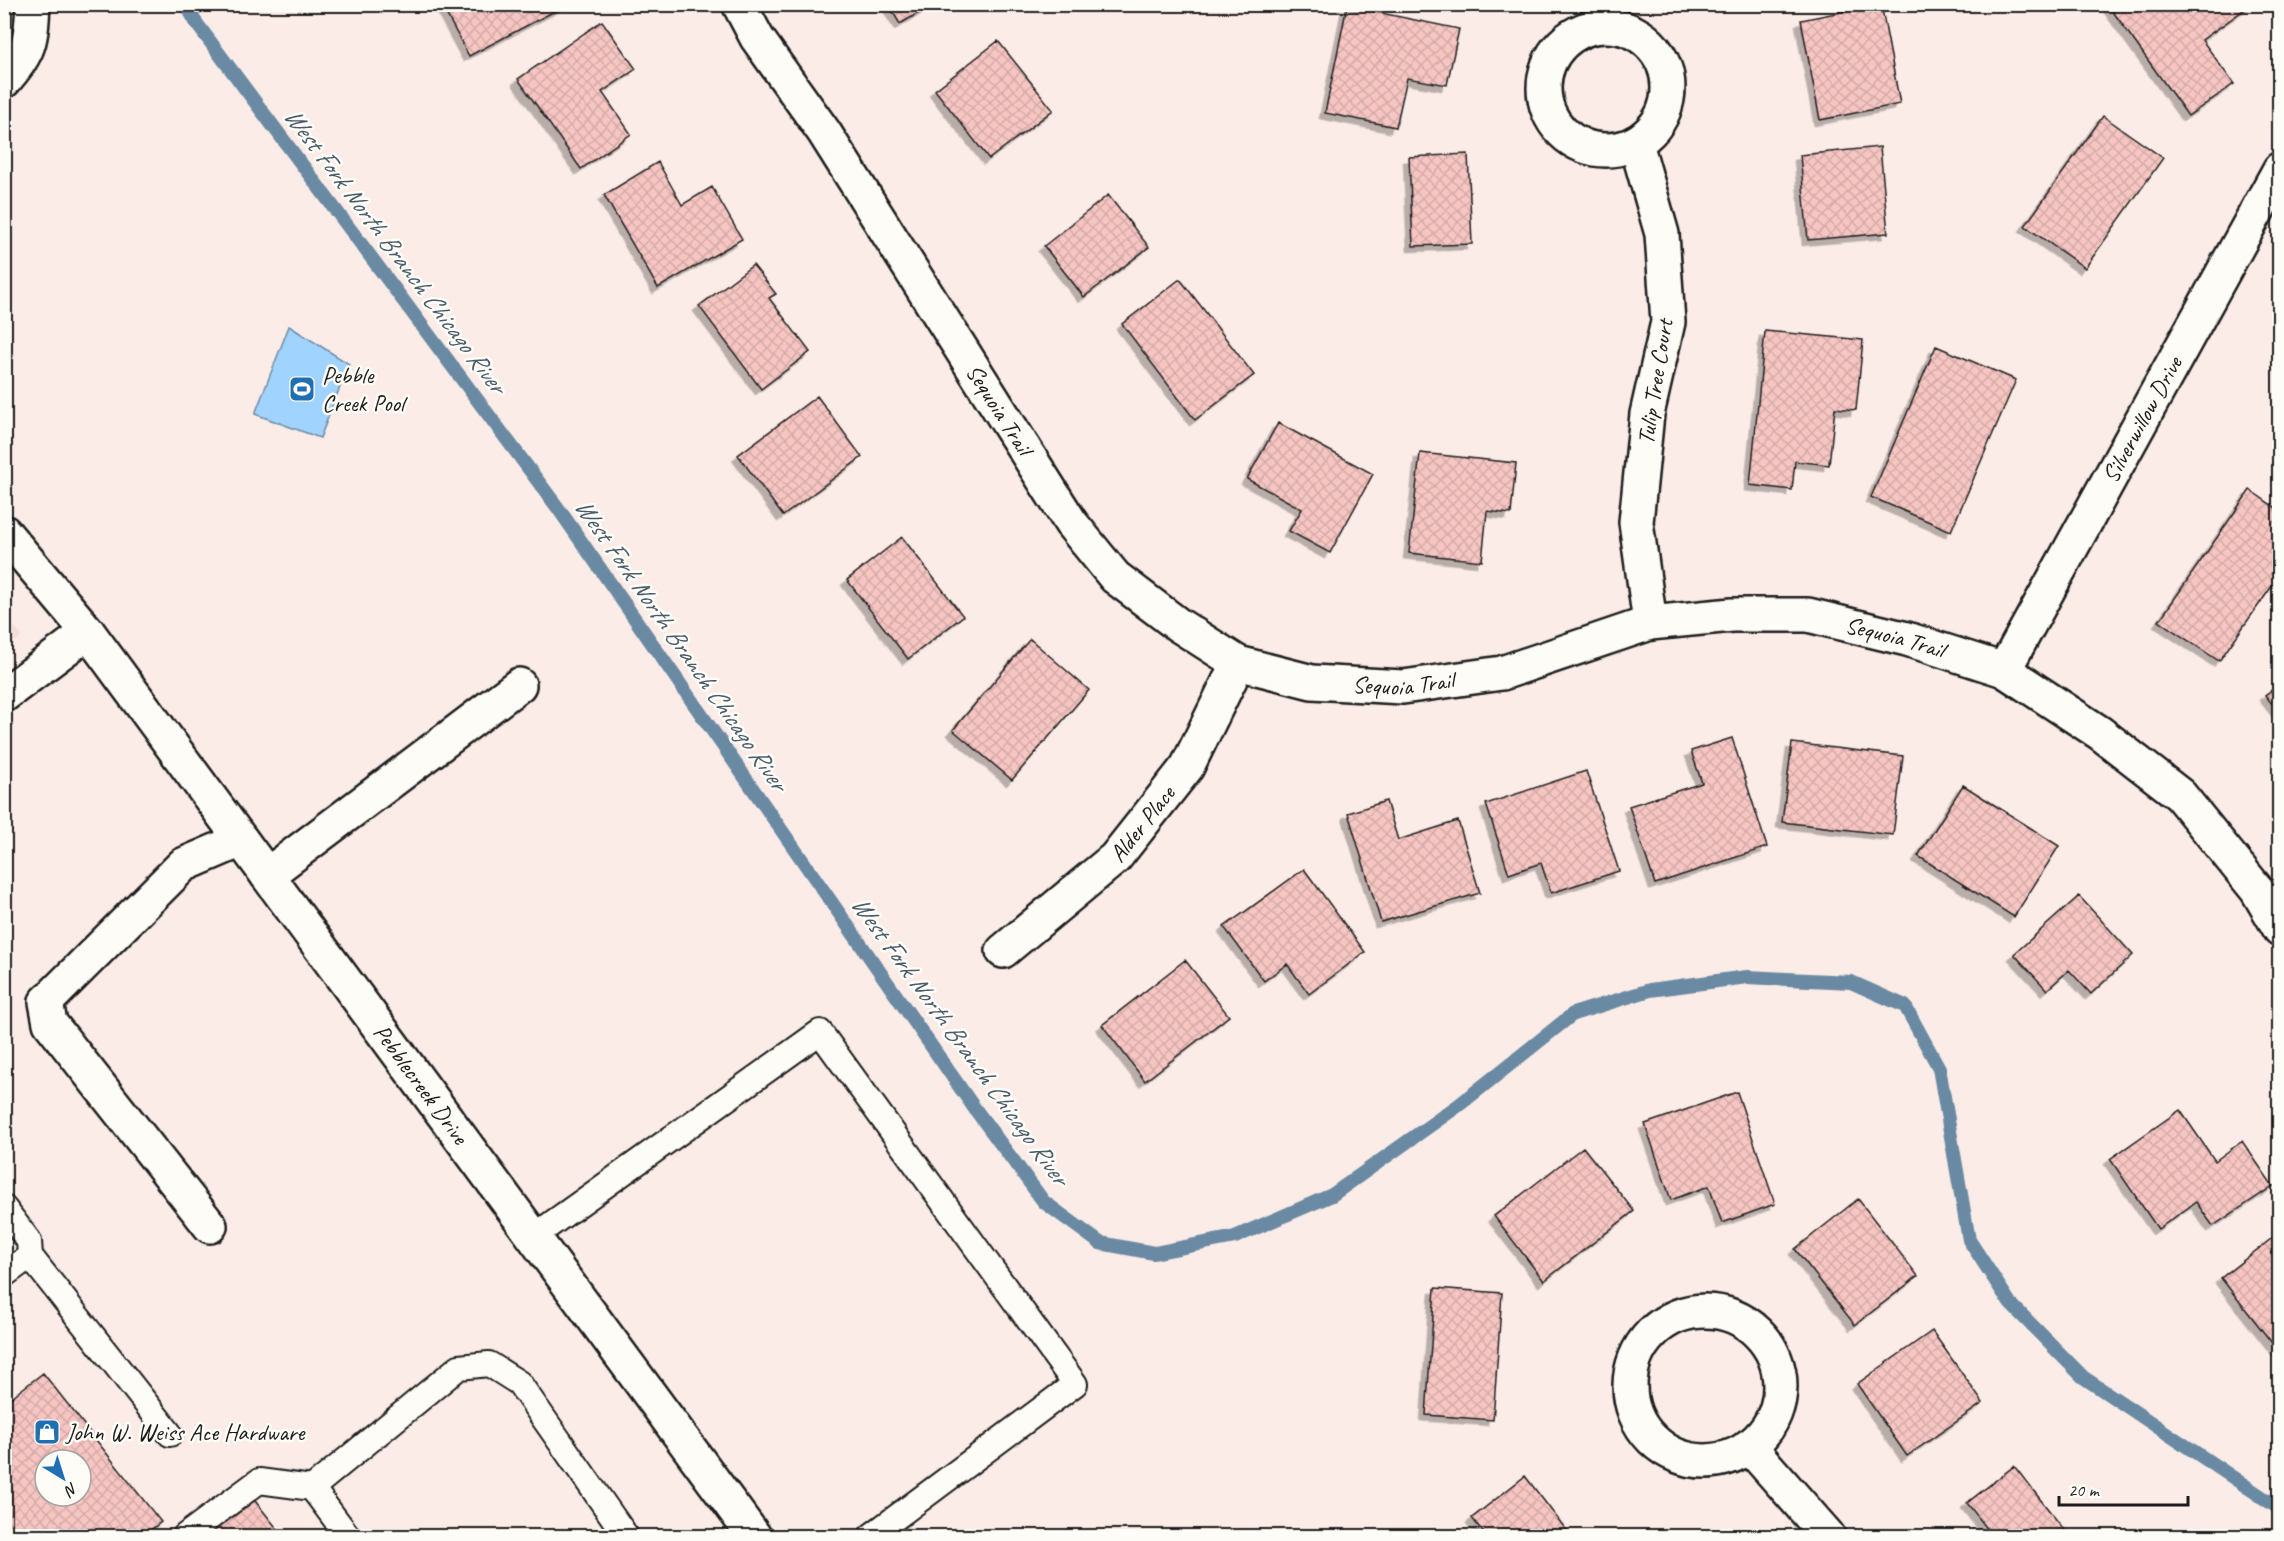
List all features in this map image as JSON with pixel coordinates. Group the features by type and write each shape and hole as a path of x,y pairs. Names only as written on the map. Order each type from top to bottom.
{"street":[{"path":"4,81 22,61 32,35 33,4"},
{"name":"Sequoia Trail","path":"739,4 757,38 824,132 1071,523 1115,577 1177,624 1238,663 1312,682 1403,687 1502,673 1650,623 1732,615 1808,615 1907,639 2004,670 2100,733 2180,795 2257,890 2280,929"},
{"name":"Tulip Tree Court","path":"1636,143 1662,234 1668,321 1647,414 1636,522 1650,623"},
{"name":"Silverwillow Drive","path":"2004,670 2280,169"},
{"name":"Pebblecreek Drive","path":"4,532 88,632 754,1536"},
{"path":"4,695 88,632"},
{"name":"Alder Place","path":"1003,951 1115,858 1187,767 1238,663"},
{"path":"267,875 519,686"},
{"path":"210,1226 50,1023 46,1002 183,865 241,840"},
{"path":"1696,1311 1721,1312 1743,1321 1762,1337 1775,1358 1780,1382 1777,1406 1767,1428 1749,1446 1727,1457 1703,1461 1678,1456 1656,1444 1640,1425 1631,1402 1630,1377 1637,1352 1652,1332 1673,1318 1696,1311"},
{"path":"1749,1446 1828,1536"}],"lane":[{"path":"533,1237 820,1032 1075,1384 871,1536"},
{"path":"4,1208 29,1241 30,1256 170,1434"},
{"path":"4,1275 30,1256"},
{"path":"312,1488 459,1367 489,1364 519,1383 626,1536"},
{"path":"185,1536 259,1481 312,1488 348,1536"}],"shaded area":[{"path":"5,614 22,636 5,650"}],"water":[{"name":"Pebble Creek Pool","path":"289,326 349,364 320,438 255,414"}],"building":[{"path":"441,4 568,4 469,56"},
{"path":"888,4 934,4 900,24"},
{"path":"1881,4 1900,104 1820,120 1801,20"},
{"path":"2111,4 2252,4 2202,40 2234,84 2188,116 2109,6"},
{"path":"1347,6 1459,29 1447,85 1407,78 1396,127 1325,113"},
{"path":"602,21 636,69 602,92 631,134 581,169 518,79"},
{"path":"998,41 1053,110 989,159 935,90"},
{"path":"2103,116 2163,158 2085,268 2025,226"},
{"path":"1880,147 1888,233 1808,240 1800,155"},
{"path":"1468,154 1472,244 1413,246 1409,157"},
{"path":"658,162 682,205 712,187 742,239 658,288 604,195"},
{"path":"1108,195 1149,247 1084,297 1044,246"},
{"path":"753,265 776,294 769,298 810,352 761,389 699,306"},
{"path":"1180,279 1254,375 1195,420 1122,324"},
{"path":"1765,331 1863,340 1856,410 1835,408 1829,465 1795,461 1792,490 1750,485"},
{"path":"1936,346 2016,380 1951,531 1871,497"},
{"path":"817,396 862,457 783,516 738,455"},
{"path":"1278,423 1373,474 1330,553 1289,531 1302,509 1247,479"},
{"path":"1420,453 1516,463 1511,514 1487,511 1482,561 1409,553"},
{"path":"2250,490 2280,511 2280,575 2219,661 2159,621"},
{"path":"902,537 963,616 908,659 847,580"},
{"path":"1030,639 1089,690 1012,780 953,730"},
{"path":"2280,684 2280,714 2265,695"},
{"path":"1732,738 1767,847 1655,884 1629,806 1702,783 1691,751"},
{"path":"1792,743 1903,756 1893,835 1782,822"},
{"path":"1586,771 1619,871 1551,893 1541,863 1509,874 1486,804"},
{"path":"1963,785 2059,846 2014,917 1918,856"},
{"path":"1386,801 1398,840 1458,821 1480,893 1381,922 1348,813"},
{"path":"1304,869 1365,952 1309,994 1287,964 1264,981 1224,927"},
{"path":"2079,896 2133,955 2091,994 2069,970 2047,990 2014,954"},
{"path":"1185,960 1229,1016 1145,1081 1102,1025"},
{"path":"1737,1092 1775,1204 1722,1223 1709,1186 1671,1200 1645,1124"},
{"path":"2180,1110 2215,1161 2242,1141 2273,1186 2213,1226 2196,1202 2158,1229 2110,1159"},
{"path":"1583,1147 1634,1211 1544,1281 1494,1216"},
{"path":"1858,1199 1918,1276 1855,1325 1795,1249"},
{"path":"2280,1232 2280,1353 2221,1278"},
{"path":"1435,1288 1502,1293 1493,1420 1426,1415"},
{"path":"1932,1331 1983,1403 1907,1456 1857,1384"},
{"name":"John W. Weiss Ace Hardware","path":"43,1373 161,1522 143,1536 4,1536 4,1403"},
{"path":"2014,1466 2066,1532 2061,1536 1993,1536 1967,1503"},
{"path":"1525,1476 1571,1536 1486,1536 1472,1518"},
{"path":"252,1497 283,1536 200,1536"}],"waterway":[{"name":"West Fork North Branch Chicago River","path":"186,4 197,24 558,508 975,1109 1044,1202 1100,1243 1154,1253 1235,1237 1332,1195 1459,1105 1573,1014 1650,990 1747,977 1851,982 1905,1006 1939,1068 1969,1240 2010,1303 2083,1377 2280,1509"}],"place":[{"name":"Pebble Creek Pool","path":"302,389"},
{"name":"John W. Weiss Ace Hardware","path":"47,1432"}]}
